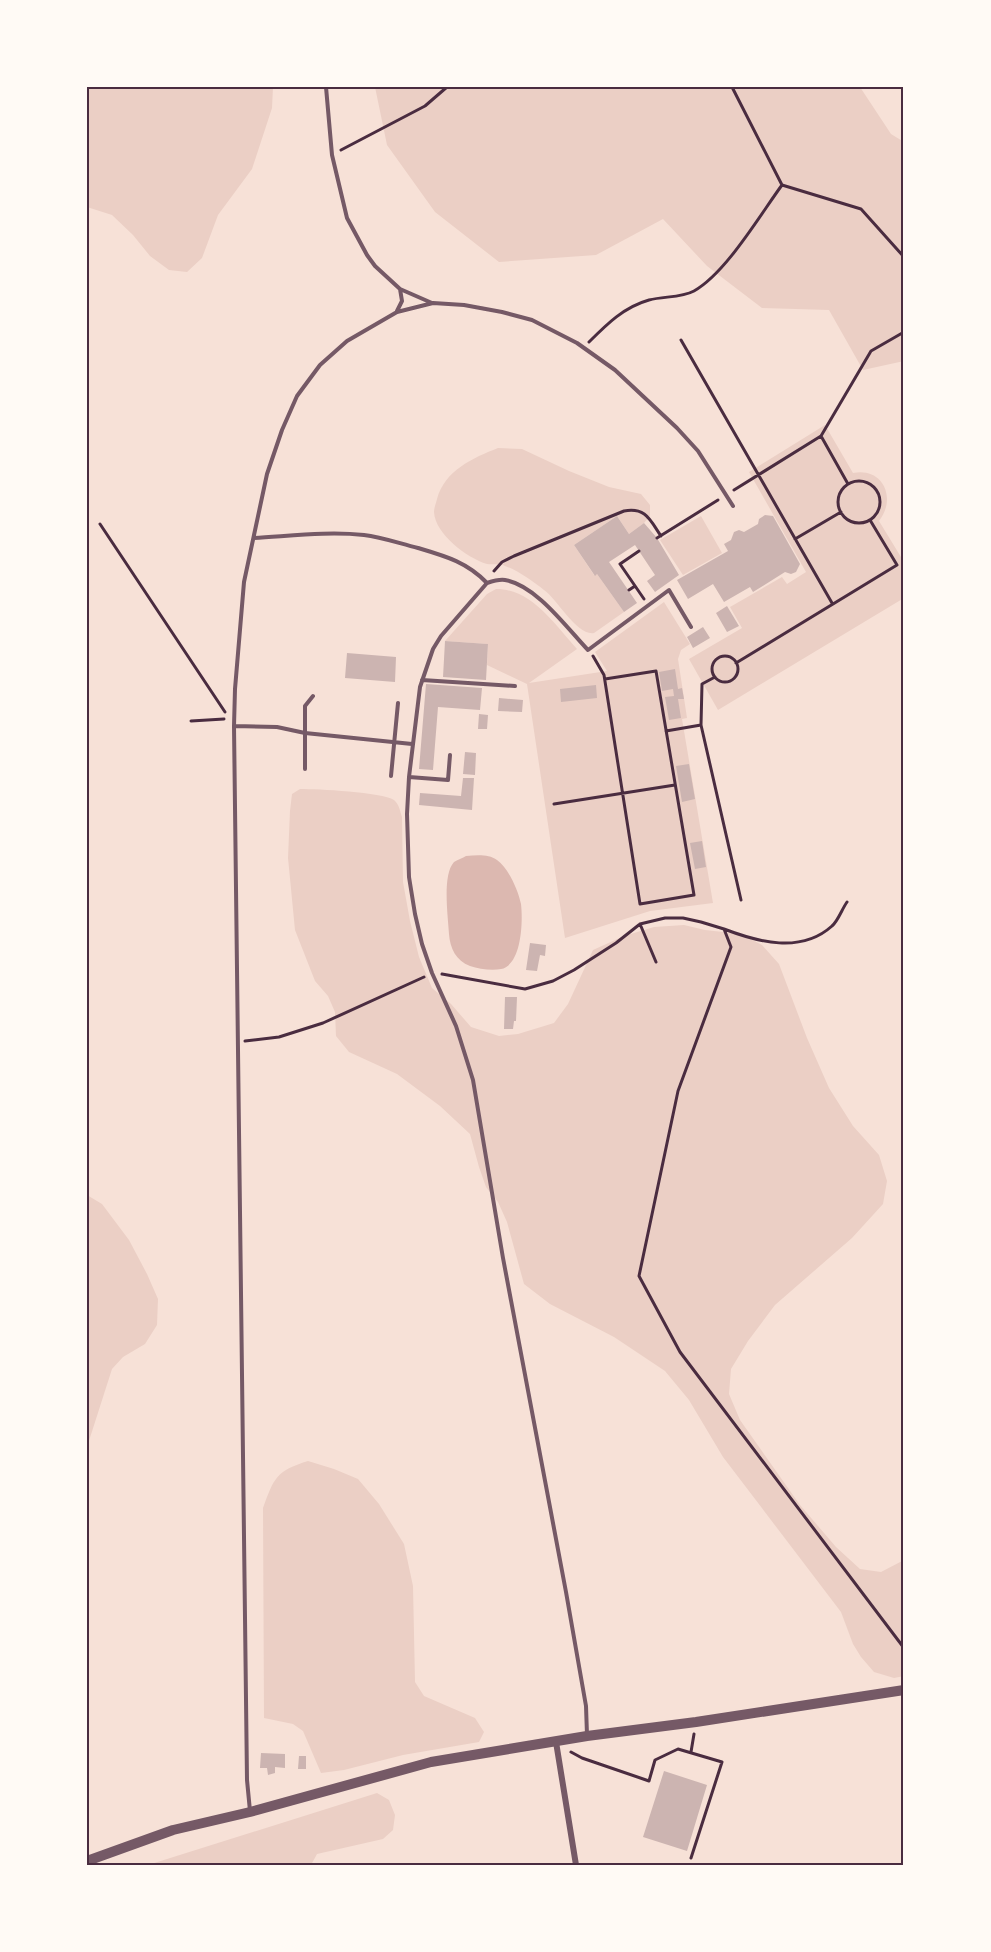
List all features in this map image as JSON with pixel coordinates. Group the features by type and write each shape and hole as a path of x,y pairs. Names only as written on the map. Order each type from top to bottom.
{"street":[{"path":"87,1861 172,1830 250,1812 431,1762 587,1736 904,1690"},
{"path":"556,1742 576,1865"}],"lane":[{"path":"326,87 332,155 347,218 375,266 400,289 433,303"},
{"path":"397,312 402,301 400,289"},
{"path":"250,1812 246,1780 234,726 244,582 267,474 282,430 297,396 320,365 347,341 397,312 433,303 464,305 532,320 584,348 615,370 698,451 733,506"},
{"path":"254,538 327,534 366,535 445,556 462,563 487,583"},
{"path":"587,1736 586,1706 503,1258 473,1080 456,1026 432,973 419,934 409,878 407,814 412,744 422,680 433,649 441,636 487,583 497,580 509,581 537,596 588,650 669,590 691,627"},
{"path":"422,680 515,686"},
{"path":"305,769 305,706 313,696"},
{"path":"391,776 398,704"},
{"path":"234,726 277,727 305,733 412,744"},
{"path":"409,777 448,780 450,755"}],"path":[{"path":"332,155 425,106 447,87"},
{"path":"732,87 782,184 861,209 904,256"},
{"path":"584,348 629,307 650,300 691,292 706,283 724,265 782,184"},
{"path":"487,583 502,562 624,511 635,509 646,514 659,537 821,436 871,351 904,332"},
{"path":"681,340 832,603"},
{"path":"821,436 848,484"},
{"path":"866,482 877,490 880,497 879,510 870,520 850,521 841,512 839,498 848,484 866,482"},
{"path":"795,539 841,512"},
{"path":"736,663 897,565 870,520"},
{"path":"100,524 229,719 192,721"},
{"path":"639,551 620,564 648,605"},
{"path":"629,590 635,586"},
{"path":"588,650 603,671 604,679 622,794 640,904 694,896 656,671 604,679"},
{"path":"730,658 736,663 738,671 730,681 722,682 715,677 713,665 718,659 730,658"},
{"path":"715,677 702,684 701,725 741,900"},
{"path":"666,731 701,725"},
{"path":"554,804 675,785"},
{"path":"238,1041 279,1037 323,1023 432,973 525,989 553,981 616,943 640,924 666,918 683,918 701,922 762,941 790,944 810,940 833,926 847,902"},
{"path":"640,924 656,962"},
{"path":"724,929 731,947 678,1091 639,1276 680,1352 904,1648"},
{"path":"691,1752 696,1722"},
{"path":"556,1742 582,1758 648,1781 655,1760 678,1749 722,1762 691,1858"}],"shaded area":[{"path":"87,87 273,87 272,108 252,169 218,215 202,258 187,272 169,270 150,256 133,235 112,215 87,207"},
{"path":"375,87 860,87 891,134 904,142 904,361 863,370 829,310 762,308 707,266 663,219 596,255 499,262 435,212 387,145"},
{"path":"825,425 853,473 863,472 872,475 884,486 887,503 879,521 904,562 904,598 718,710 689,659 742,628 730,607 782,577 787,584 806,572 749,472"},
{"path":"498,448 522,449 609,487 641,494 650,505 650,516 629,534 617,516 574,545 594,575 597,574 624,612 594,633 581,629 549,595 530,580 503,565 487,564 470,556 453,544 440,529 434,510 446,480 461,466"},
{"path":"701,516 722,553 683,575 660,540"},
{"path":"496,589 521,595 532,602 551,619 577,649 529,683 607,671 595,652 664,602 690,644 681,650 678,659 687,718 682,719 713,903 650,911 565,938 527,684 487,665 488,644 445,641 487,594"},
{"path":"300,789 377,795 394,800 397,804 402,817 403,882 419,957 432,988 451,1004 471,1027 499,1036 518,1034 554,1023 568,1004 593,950 624,936 654,927 684,925 741,934 762,945 779,964 829,1088 853,1126 879,1155 887,1181 883,1204 852,1238 775,1305 748,1341 731,1369 729,1394 740,1420 800,1505 836,1547 860,1569 881,1572 904,1560 904,1676 894,1678 874,1672 861,1657 853,1644 841,1612 723,1457 689,1400 665,1371 614,1337 550,1304 524,1284 507,1222 498,1202 486,1187 470,1134 440,1106 397,1074 349,1052 336,1036 335,1012 328,996 315,981 295,930 288,858 292,794"},
{"path":"466,856 487,856 497,860 509,874 520,898 522,921 520,941 513,960 501,969 481,969 465,964 457,957 451,944 447,907 448,876 454,862"},
{"path":"87,1195 102,1204 129,1240 158,1299 157,1325 145,1344 123,1357 112,1369 87,1447"},
{"path":"308,1461 358,1479 379,1504 404,1544 413,1586 415,1682 424,1696 475,1718 484,1732 479,1742 403,1755 344,1770 321,1773 303,1731 293,1724 264,1718 263,1508 270,1489 278,1477 289,1468"},
{"path":"377,1793 389,1800 395,1815 393,1830 383,1839 317,1854 311,1865 148,1865"}],"building":[{"path":"765,515 773,516 800,564 796,572 791,574 785,572 753,592 750,587 724,602 713,584 688,599 677,580 728,551 724,544 731,540 734,532 739,530 744,532 758,524 759,519"},
{"path":"617,516 629,534 644,523 657,538 679,575 655,592 647,581 655,575 635,545 609,562 637,603 624,612 574,545"},
{"path":"727,606 739,626 727,632 716,613"},
{"path":"703,627 710,638 693,648 687,637"},
{"path":"445,641 488,644 486,680 443,677"},
{"path":"347,653 396,657 395,682 345,678"},
{"path":"675,669 678,689 682,688 684,699 678,699 681,718 669,720 665,697 674,696 673,689 662,691 659,672"},
{"path":"426,684 482,688 480,710 438,707 433,770 419,769"},
{"path":"596,685 597,698 561,702 560,689"},
{"path":"499,698 523,700 522,712 498,711"},
{"path":"479,714 488,715 487,729 478,729"},
{"path":"465,752 476,753 475,775 463,774"},
{"path":"689,764 695,799 682,802 676,766"},
{"path":"463,778 474,778 472,810 419,805 420,793 461,796"},
{"path":"702,841 706,867 695,869 690,843"},
{"path":"530,943 546,945 545,956 540,955 537,971 526,970"},
{"path":"505,997 517,997 516,1021 514,1021 513,1029 504,1029"},
{"path":"261,1753 285,1754 285,1768 275,1767 275,1773 268,1775 267,1768 260,1768"},
{"path":"299,1756 306,1756 306,1769 298,1769"},
{"path":"664,1771 707,1785 687,1851 643,1837"}]}
